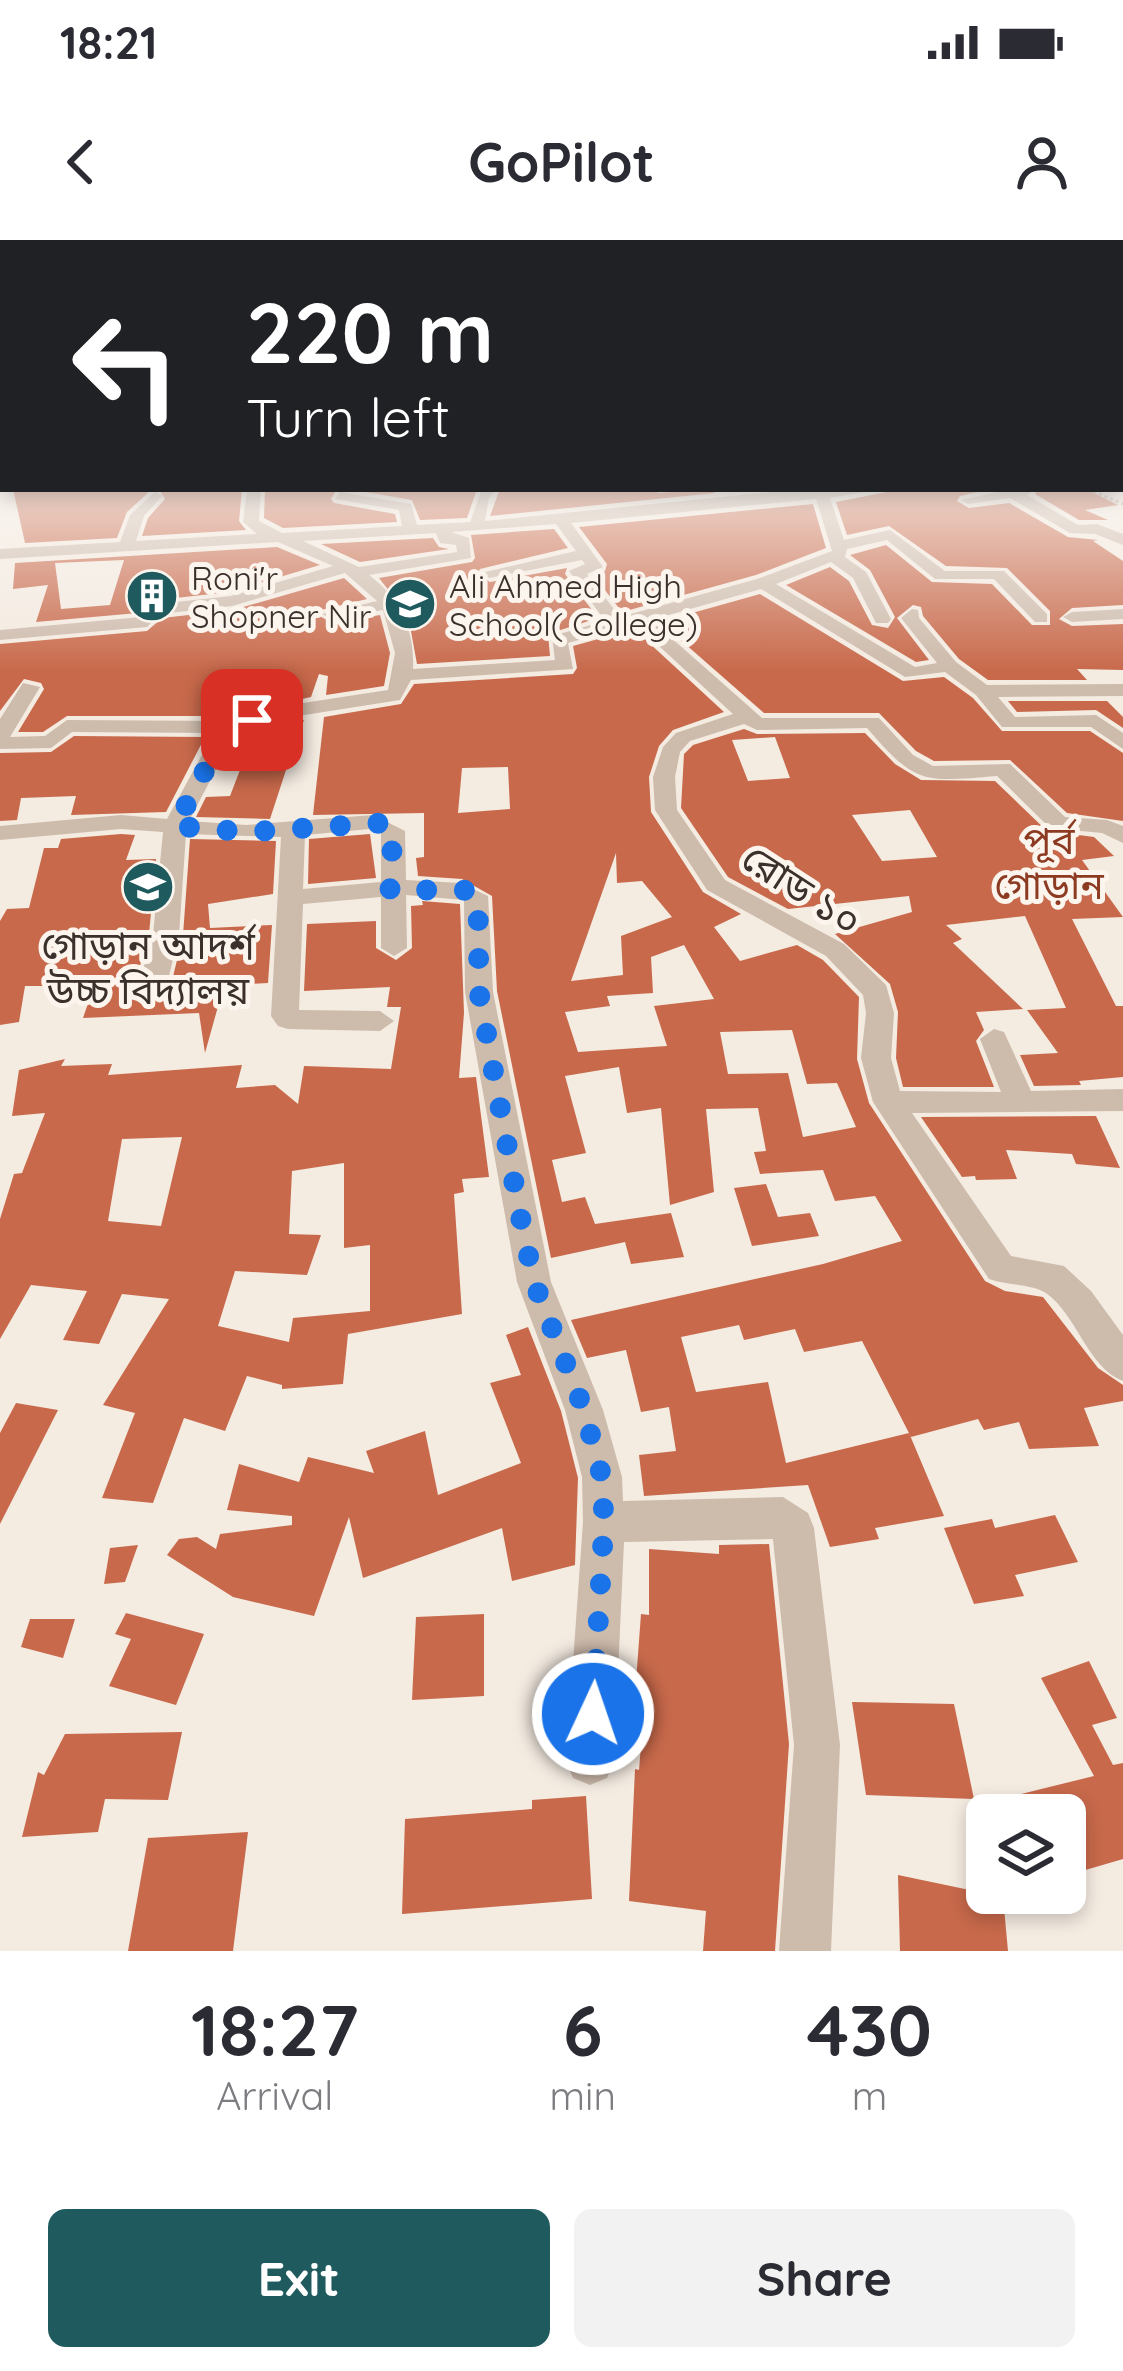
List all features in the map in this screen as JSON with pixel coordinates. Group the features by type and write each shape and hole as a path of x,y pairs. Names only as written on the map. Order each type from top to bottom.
{"street":[{"path":"127,546 140,512"},
{"path":"30,687 2,735 51,742 67,725 228,728 277,713 393,697 402,675 404,640 388,604 352,570 256,530 252,512"},
{"path":"407,512 410,529"},
{"path":"477,526 480,512"},
{"path":"0,554 640,512"},
{"path":"828,512 836,551 860,575 882,620"},
{"path":"1044,512 1075,530 1097,529 1123,539"},
{"path":"561,520 595,567 577,571 616,624"},
{"path":"0,634 147,622 154,609 232,601 352,570 465,555 464,542 445,540 443,527"},
{"path":"402,675 566,665 558,640 763,583 836,551 890,535 941,576 998,574 1041,618"},
{"path":"489,573 587,554"},
{"path":"763,583 912,673 949,666"},
{"path":"332,614 388,604"},
{"path":"912,614 910,618 949,666 983,691 1010,723 1096,722 1123,743"},
{"path":"1072,617 1123,614"},
{"path":"639,618 756,721 872,722 905,760 929,772 941,776 1002,769 1058,823 1107,827 1123,836"},
{"path":"983,691 1123,690"},
{"name":"রোড ১০","path":"756,721 683,737 670,751 664,777 667,810 716,884 748,907 786,920 836,950 876,992 880,1013 876,1058 888,1102 1001,1269 1052,1277 1078,1302 1123,1364"},
{"path":"153,984 166,934 175,826 228,728"},
{"path":"0,833 122,822 247,832 373,822 389,826 394,948"},
{"path":"294,829 285,1016 380,1021"},
{"path":"291,898 464,890 478,899 479,992 534,1282 584,1410 602,1477 604,1522 590,1761"},
{"path":"994,1040 1022,1102"},
{"path":"888,1102 1123,1100"},
{"path":"604,1522 782,1518 794,1528 817,1745 805,1951"}],"building":[{"path":"18,512 127,512 117,538 25,543"},
{"path":"154,512 240,512 239,521 246,530 142,536"},
{"path":"264,512 383,512 395,514 397,522 283,528 264,518"},
{"path":"417,512 469,512 467,518 420,520"},
{"path":"733,512 815,512 826,548 756,575 622,612 594,576 605,571 607,564 579,527"},
{"path":"839,512 1024,512 1068,537 1098,540 1093,541 1123,561 1123,605 1072,608 1059,619 1072,626 1123,624 1123,670 1077,669 1087,680 988,680 959,659 923,616 921,607 913,605 897,618 929,660 916,662 786,585 830,567 849,581 872,625 888,628 895,617 870,570 850,555 886,545 932,582 992,584 1032,625 1050,625 1050,611 1007,568 946,566 889,526 847,535"},
{"path":"1065,512 1089,512 1108,520 1079,520"},
{"path":"554,529 568,548 480,569 477,574 490,582 567,568 565,574 598,618 548,634 550,656 417,664 408,615 379,578 472,562 471,535"},
{"path":"433,538 439,547 449,549 360,562 321,544"},
{"path":"277,547 320,565 230,592 148,601 138,613 36,622 48,585 13,589 15,563","holes":["124,560 110,605 61,609 55,563"]},
{"path":"344,578 367,599 321,610 318,615 332,623 380,615 390,653 384,686 326,695 328,676 319,674 311,697 226,716 67,716 43,732 18,732 44,689 41,683 24,679 0,711 0,644 147,631 162,618 233,610"},
{"path":"760,594 903,681 944,677 973,698 1002,731 1090,731 1123,753 1123,821 1067,813 1010,760 934,761 916,751 879,713 764,713 660,622"},
{"path":"634,629 724,712 673,730 659,746 649,777 651,812 703,892 741,914 714,927 740,961 797,945 823,960 859,997 857,1059 869,1103 985,1281 1005,1291 1043,1297 1098,1368 1123,1385 1123,1401 1084,1408 1099,1446 1029,1449 1019,1422 984,1430 978,1419 911,1437 909,1433 944,1516 875,1528 879,1539 830,1547 808,1485 644,1496 639,1455 676,1451 669,1407 641,1412 626,1350 587,1358 571,1320 823,1264 902,1241 875,1196 835,1201 823,1170 760,1174 754,1152 766,1151 758,1108 706,1109 714,1192 670,1205 661,1108 627,1113 619,1067 565,1076 586,1153 552,1160 562,1202 585,1197 595,1224 671,1213 684,1257 631,1264 625,1242 551,1258 497,991 492,896 462,879 418,876 416,858 424,857 424,813 313,815 324,717 401,704 414,684 573,674 577,668 573,646","holes":["508,767 510,809 458,813 462,768","616,853 617,883 642,881 672,917 621,936 623,975 571,981","684,945 714,999 654,1006 667,1046 578,1052 565,1012 610,1006 607,996 653,993 651,957","792,1030 807,1084 837,1083 856,1127 803,1137 788,1073 728,1074 720,1032","739,1325 744,1340 795,1329 804,1352 862,1341 909,1433 786,1463 768,1382 696,1392 681,1337"]},
{"path":"1008,701 1107,701 1123,717 1123,728 1096,710 1017,712"},
{"path":"304,720 288,764 263,728"},
{"path":"744,729 757,734 865,733 895,764 921,780 995,781 1047,831 1094,837 1114,856 1082,860 1123,917 1072,919 1116,1006 1123,1006 1123,1077 1079,1081 1081,1085 1034,1086 1020,1055 1058,1053 1027,1010 1066,1008 1025,916 946,925 962,939 953,943 1023,1009 976,1012 984,1030 976,1041 994,1087 903,1087 896,1058 898,1012 890,984 835,934 912,912 909,896 788,909 728,877 681,808 684,754 693,745","holes":["775,737 790,778 748,781 732,740","910,810 937,857 882,861 852,815"]},
{"path":"74,736 205,737 166,812 71,815 76,796 21,798 17,820 0,821 0,753 51,752"},
{"path":"240,770 286,770 270,819 196,817 206,797 230,796"},
{"path":"370,834 376,878 308,884 309,839"},
{"path":"135,835 126,860 156,859 149,934 135,983 151,997 171,985 183,935 190,839 276,841 273,894 208,904 210,928 272,925 268,983 224,985 205,1053 199,1013 83,1018 94,986 25,986 19,1022 0,1025 0,921 7,909 29,908 44,848 58,848 61,839"},
{"path":"422,901 460,904 464,1013 459,1078 476,1077 489,1177 462,1179 464,1192 454,1194 462,1314 348,1334 343,1384 282,1389 282,1385 247,1376 225,1431 184,1418 153,1503 102,1498 135,1413 103,1405 169,1299 122,1294 99,1344 63,1340 87,1291 31,1285 0,1339 0,1219 14,1174 22,1173 45,1113 12,1116 19,1070 65,1059 61,1066 112,1064 108,1075 242,1065 236,1088 275,1085 298,1104 304,1066 391,1069 401,1007 387,1007 390,987 304,991 307,924 376,921 376,948 396,960 412,948 411,906 423,905","holes":["182,1137 161,1226 108,1221 122,1139","344,1163 344,1248 370,1245 370,1311 293,1318 289,1342 218,1326 235,1271 307,1275 321,1235 289,1234 292,1171"]},
{"path":"1096,1116 1120,1168 1076,1164 1072,1154 1006,1150 1017,1179 976,1180 975,1176 962,1177 921,1117"},
{"path":"766,1184 778,1217 810,1213 819,1236 752,1246 734,1188"},
{"path":"528,1327 561,1411 578,1478 575,1565 512,1581 502,1528 363,1578 349,1517 314,1616 233,1597 167,1555 179,1539 197,1537 216,1549 220,1534 292,1525 292,1516 227,1510 239,1464 299,1482 308,1457 374,1473 366,1451 425,1431 438,1495 521,1463 490,1383 521,1375 506,1335"},
{"path":"16,1403 58,1410 0,1524 0,1433"},
{"path":"1055,1515 1078,1562 1015,1575 1024,1596 974,1604 944,1528 992,1519 995,1528"},
{"path":"769,1544 789,1744 775,1951 703,1951 706,1911 629,1901 635,1769 639,1770 645,1696 635,1695 641,1614 649,1615 649,1549 719,1554 719,1545"},
{"path":"138,1545 125,1582 104,1584 110,1548"},
{"path":"126,1613 204,1634 176,1705 109,1686 131,1639 115,1634"},
{"path":"484,1614 484,1696 412,1700 416,1617"},
{"path":"30,1619 75,1619 63,1658 21,1647"},
{"path":"1089,1661 1117,1718 1092,1725 1113,1765 1123,1763 1123,1859 1086,1870 1086,1794 1021,1794 1094,1776 1041,1678"},
{"path":"852,1702 954,1704 973,1794 966,1794 966,1799 866,1795"},
{"path":"182,1732 168,1800 105,1799 98,1832 22,1837 38,1772 44,1775 65,1734"},
{"path":"586,1796 592,1899 402,1914 405,1819 532,1809 532,1800"},
{"path":"248,1832 233,1951 128,1951 148,1838"},
{"path":"898,1875 966,1889 966,1914 1005,1914 1008,1951 900,1951"}],"place":[{"name":"Roni'r Shopner Nir","path":"152,596"},
{"name":"Ali Ahmed High School( College)","path":"410,604"},
{"name":"গোড়ান আদর্শ উচ্চ বিদ্যালয়","path":"148,887"}],"district":[{"name":"পূর্ব গোড়ান","path":"1049,862"}],"route":[{"path":"252,720 228,728 175,826 247,832 382,823 393,831 390,890 464,890 478,899 479,992 534,1282 584,1410 602,1477 604,1522 593,1714"}]}
